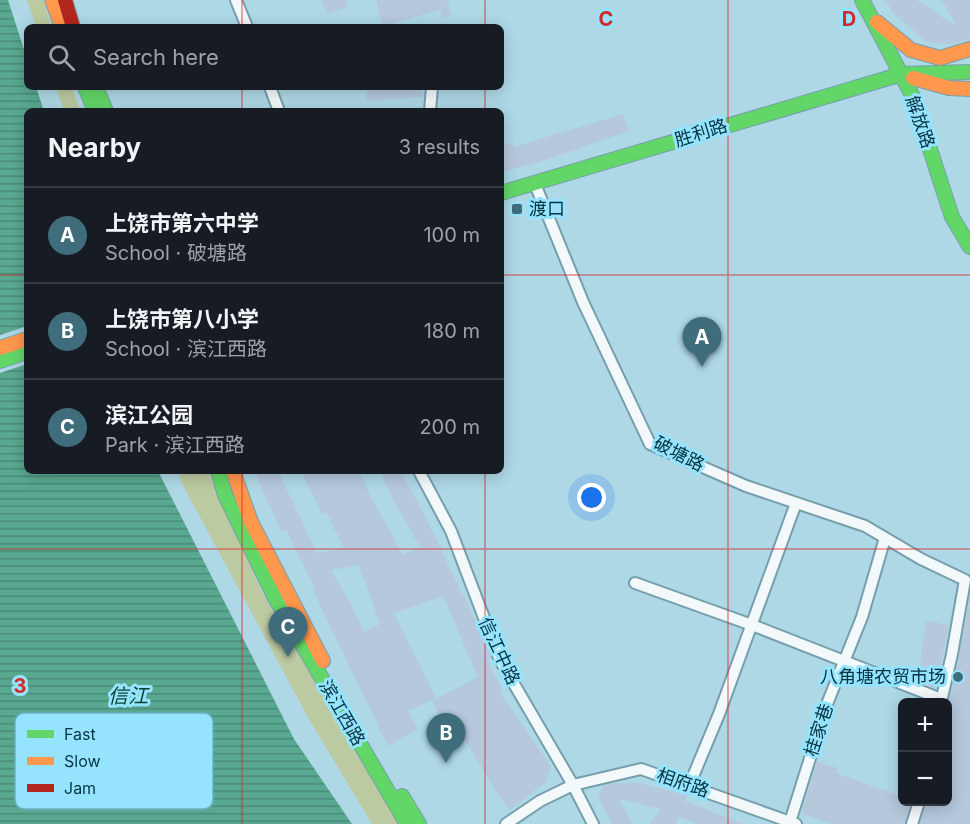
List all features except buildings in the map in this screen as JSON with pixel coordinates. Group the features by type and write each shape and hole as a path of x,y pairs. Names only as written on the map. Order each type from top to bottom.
{"main road":[{"path":"52,0 61,24"},
{"path":"65,0 72,24"},
{"name":"解放路","path":"862,0 913,97 952,217 970,247"},
{"path":"871,17 912,50 940,58 970,49"},
{"name":"胜利路","path":"504,192 902,74 970,72"},
{"path":"902,74 949,88 970,89"},
{"path":"86,90 94,108"},
{"path":"97,90 105,108"},
{"path":"0,348 24,340"},
{"path":"0,361 24,353"},
{"name":"滨江西路","path":"219,474 225,495 275,598 407,824"},
{"name":"滨江西路","path":"234,474 251,522 344,700 419,824"}],"street":[{"path":"237,0 246,24"},
{"path":"271,90 278,108"},
{"path":"430,108 432,90"},
{"name":"破塘路","path":"535,184 583,302 650,444 746,486 865,526 921,559 965,580 942,698"},
{"name":"信江中路","path":"421,474 451,531 500,660 573,785 593,824"},
{"path":"689,786 719,714 796,502"},
{"name":"桂家巷","path":"793,823 827,704 862,617 885,538"},
{"path":"635,583 752,625 934,698"},
{"name":"相府路","path":"506,824 540,801 573,785 641,769 793,823"},
{"path":"912,824 917,806"}],"shaded area":[{"path":"27,0 43,0 51,24 35,24"},
{"path":"57,90 73,90 79,108 63,108"},
{"path":"179,474 209,474 263,594 398,824 372,824 310,721 182,484"}],"water":[{"name":"信江","path":"0,0 8,0 24,50 24,90 37,90 43,108 24,108 24,474 160,474 294,739 352,824 0,824"}],"pier":[{"path":"24,327 24,365 0,373 0,335"}],"traffic: fast":[{"path":"862,0 913,97 952,217 970,247"},
{"path":"504,192 902,74 970,72"},
{"path":"86,90 94,108"},
{"path":"97,90 105,108"},
{"path":"0,361 24,353"},
{"path":"219,474 225,495 275,598 407,824"},
{"path":"402,796 419,824"}],"traffic: slow":[{"path":"52,0 61,24"},
{"path":"877,22 911,50 940,58 970,49"},
{"path":"913,78 949,88 970,89"},
{"path":"0,348 24,340"},
{"path":"234,474 251,522 323,661"}],"traffic: jam":[{"path":"65,0 72,24"}],"place":[{"name":"渡口","path":"517,209"},
{"name":"上饶市第六中学","path":"702,367"},
{"name":"滨江公园","path":"288,657"},
{"name":"八角塘农贸市场","path":"958,677"},
{"name":"上饶市第八小学","path":"446,763"}]}
